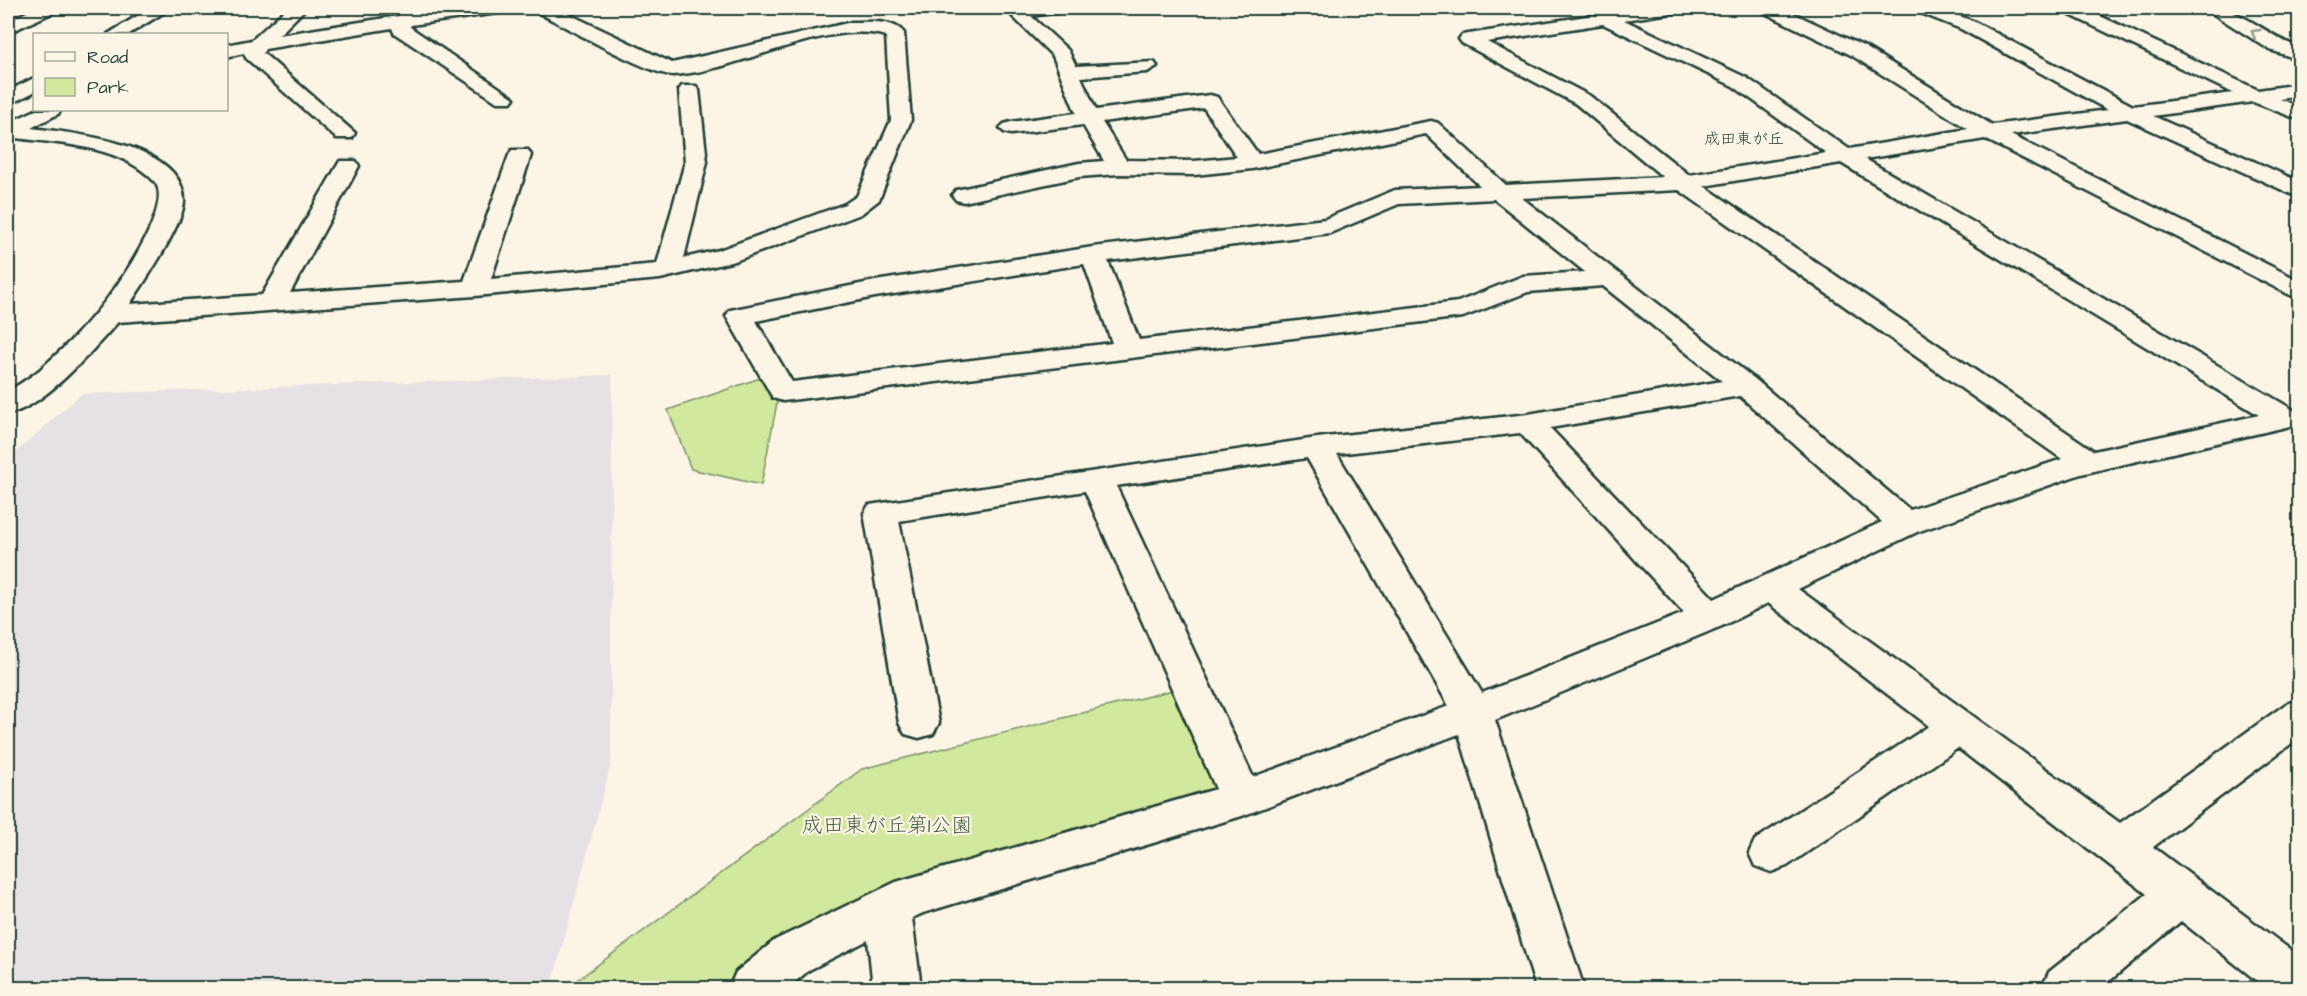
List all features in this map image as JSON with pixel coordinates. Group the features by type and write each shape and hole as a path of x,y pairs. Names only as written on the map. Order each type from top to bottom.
{"street":[{"path":"8,28 48,8"},
{"path":"119,33 162,8"},
{"path":"297,8 259,44 253,54 344,133"},
{"path":"228,51 408,14 498,8"},
{"path":"110,314 475,288 668,269 726,256 853,209 867,200 901,120 895,33 880,27 849,28 669,69 543,8"},
{"path":"1014,10 1055,8"},
{"path":"1671,8 1468,39 1583,100 1684,183 2088,462"},
{"path":"1769,8 1858,51 1988,132 2300,292"},
{"path":"1924,8 1967,25 2130,113 2300,190"},
{"path":"2070,8 2255,96 2300,114"},
{"path":"2213,8 2277,46 2300,54"},
{"path":"1014,10 1061,54 1088,116 1119,167"},
{"path":"408,14 400,29 504,98"},
{"path":"1605,18 1740,82 1846,157 2293,416"},
{"path":"1069,72 1147,66"},
{"path":"8,99 33,85"},
{"path":"668,269 696,162 689,90"},
{"path":"1607,278 1523,284 1463,309 1128,348 783,392 740,316 875,289 1094,255 1330,226 1395,197 1684,183 1988,132 2300,90"},
{"path":"1011,128 1210,101 1252,162"},
{"path":"8,131 49,111"},
{"path":"964,195 1079,170 1119,167 1194,168 1252,162 1431,127 1501,193 1746,386 1905,524"},
{"path":"8,131 91,142 123,152 146,163 167,180 173,200 155,245 110,314 54,373 8,405"},
{"path":"475,288 519,155"},
{"path":"271,303 348,166"},
{"path":"1094,255 1128,348"},
{"path":"919,723 881,513 1317,447 1528,423 1746,386"},
{"path":"753,988 792,955 912,896 1242,799 1473,713 1709,617 1905,524 2088,462 2293,416"},
{"path":"1528,423 1709,617"},
{"path":"1317,447 1473,713 1560,988"},
{"path":"1096,479 1242,799"},
{"path":"1771,587 2120,847 2300,986"},
{"path":"2120,847 2300,715"},
{"path":"1771,853 1958,727"},
{"path":"2066,988 2180,894"},
{"path":"888,907 897,988"}],"shaded area":[{"path":"612,375 611,764 551,988 8,988 8,459 81,394"}],"green space":[{"path":"763,377 777,403 761,485 691,469 668,410"},
{"name":"成田東が丘第1公園","path":"1173,690 1220,789 781,944 729,988 574,988 572,984 862,769"}],"district":[{"name":"成田東が丘","path":"1744,139"}]}
